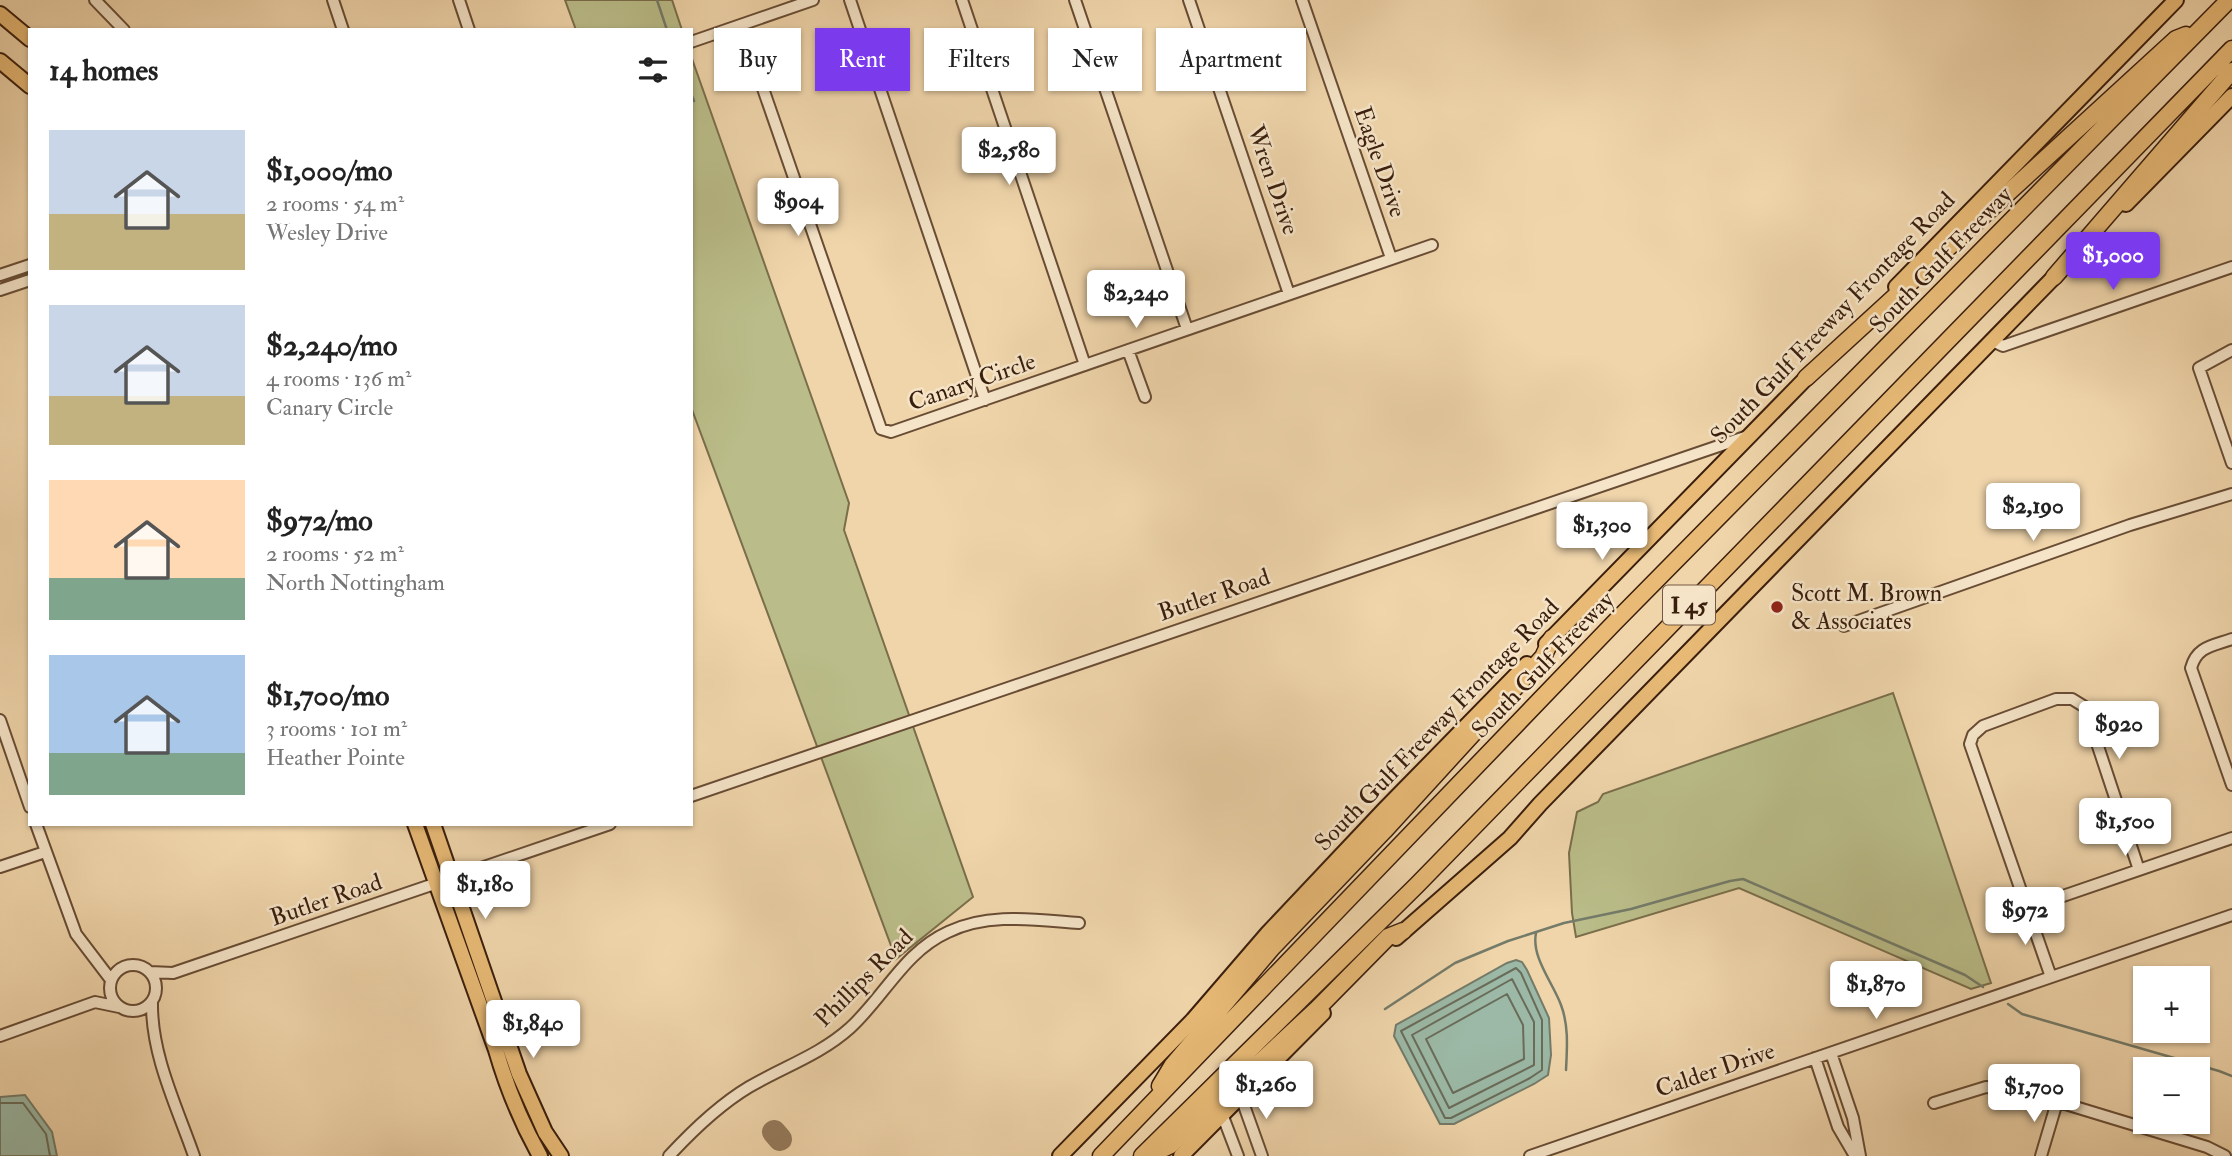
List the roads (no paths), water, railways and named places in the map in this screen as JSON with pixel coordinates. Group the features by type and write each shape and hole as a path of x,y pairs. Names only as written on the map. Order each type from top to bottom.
{"highway":[{"name":"South Gulf Freeway","path":"1101,1156 1615,622 2229,0"},
{"path":"1806,378 2176,39 2198,31"},
{"name":"I 45","path":"1142,1156 1417,886 2232,49"},
{"path":"2054,277 2232,71"},
{"path":"1143,1113 1172,1066 1271,949 1394,821 1534,667 1552,638"},
{"path":"1148,1156 1171,1145 1318,1008 1388,937 1403,931"}],"main road":[{"name":"South Gulf Freeway Frontage Road","path":"1060,1156 1194,1020 1268,933 1385,809 2176,0"},
{"path":"0,14 28,37"},
{"path":"0,61 28,84"},
{"path":"1181,1156 1403,931 1510,838 1574,769 2232,96"},
{"path":"416,826 506,1085 540,1156"},
{"path":"434,826 519,1074 545,1132 561,1156"}],"street":[{"path":"95,0 122,28"},
{"path":"333,0 342,28"},
{"path":"459,0 468,28"},
{"path":"694,41 813,0"},
{"path":"850,0 985,400"},
{"path":"962,0 1085,365"},
{"path":"1075,0 1187,329"},
{"name":"Wren Drive","path":"1189,0 1289,293"},
{"name":"Eagle Drive","path":"1302,0 1391,258"},
{"name":"Canary Circle","path":"741,25 881,429 884,431 891,432 1432,245"},
{"path":"0,275 28,266"},
{"path":"1992,341 2003,346 2232,267"},
{"path":"0,290 28,281"},
{"path":"1128,349 1145,397"},
{"path":"2232,350 2222,353 2199,368 2232,463"},
{"name":"Butler Road","path":"693,795 1751,435"},
{"path":"1844,626 2130,525 2232,494"},
{"path":"2232,639 2203,649 2195,656 2191,668 2232,785"},
{"path":"2051,977 1970,744 1973,736 1983,726 2059,699 2072,699 2085,707 2139,870"},
{"path":"0,720 28,801"},
{"path":"37,826 76,934 110,982 110,994 119,1007"},
{"name":"Butler Road","path":"150,972 173,973 604,826"},
{"path":"2028,908 2232,838"},
{"path":"0,867 45,852"},
{"name":"Calder Drive","path":"1530,1156 2232,915"},
{"name":"Phillips Road","path":"669,1156 708,1117 749,1087 814,1054 837,1039 870,1009 913,954 930,941 970,924 993,920 1079,923"},
{"path":"98,962 122,967 137,964 154,978 151,1027 194,1156"},
{"path":"95,1002 122,967"},
{"name":"Butler Road","path":"154,997 173,973"},
{"path":"0,1035 95,1002 134,1011 142,1010 154,997"},
{"path":"134,1011 151,1027"},
{"path":"1831,1053 1853,1118 1860,1156"},
{"path":"1815,1058 1838,1127 1855,1156"},
{"path":"1934,1103 1986,1087 2016,1089 2207,1147 2225,1156"},
{"path":"1241,1097 1262,1156"},
{"path":"2041,1156 2057,1102"},
{"path":"1222,1114 1238,1156"}],"water":[{"path":"1516,960 1522,962 1527,970 1549,1018 1551,1055 1548,1075 1454,1124 1440,1124 1394,1036 1396,1025"},
{"path":"25,1095 52,1132 57,1156 0,1156 0,1097"}],"waterway":[{"path":"657,0 666,28"},
{"path":"1385,1009 1455,963 1508,941 1564,923 1631,909 1743,879 1965,975 1983,987"},
{"path":"1536,933 1535,942 1540,961 1564,1013 1567,1038 1566,1070"},
{"path":"2008,1004 2022,1014 2232,1076"}],"place":[{"name":"Scott M. Brown & Associates","path":"1777,607"}]}
